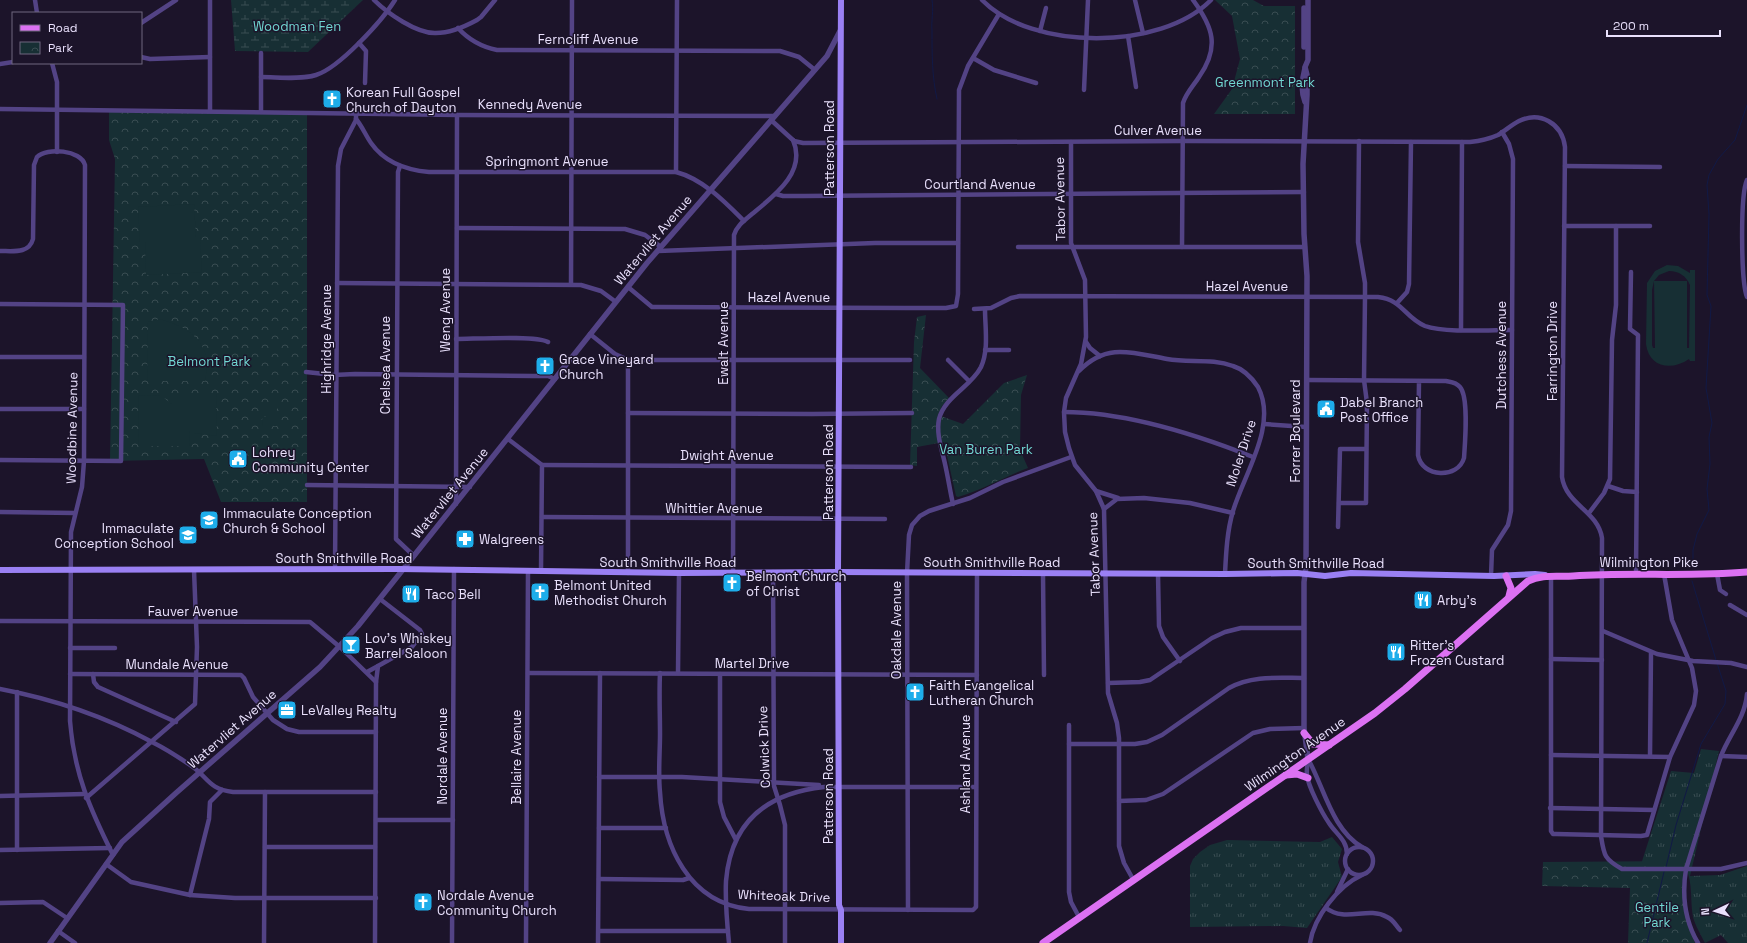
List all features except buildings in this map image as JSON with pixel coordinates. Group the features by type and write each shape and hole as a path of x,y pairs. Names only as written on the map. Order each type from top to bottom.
{"main road":[{"name":"Patterson Road","path":"841,0 838,519 839,674 837,786 841,943"},
{"name":"South Smithville Road","path":"0,570 454,569 628,573 838,572 1491,576 1535,574 1551,576"},
{"name":"Wilmington Pike","path":"1551,576 1602,574 1717,574 1747,572"},
{"path":"1506,576 1511,588 1509,596"},
{"name":"Wilmington Avenue","path":"1043,943 1374,713 1405,689 1509,596 1528,581 1539,577 1551,576"},
{"path":"1304,730 1313,744 1329,745"},
{"path":"1286,775 1297,774 1308,778"}],"street":[{"path":"35,0 37,12"},
{"path":"142,22 176,0"},
{"path":"210,0 210,111"},
{"path":"374,0 387,13 399,20 430,33 438,33 458,28 481,17 495,0"},
{"path":"261,77 304,77 317,75 328,69 359,42 387,13 395,0"},
{"path":"571,284 572,0"},
{"path":"676,172 677,0"},
{"path":"982,0 999,14 1040,31 1065,36 1087,38 1128,36 1143,33 1179,21 1200,10 1211,0"},
{"path":"1084,90 1088,0"},
{"path":"1135,0 1143,33"},
{"path":"1182,247 1183,113 1185,98 1204,70 1210,58 1212,47 1212,36 1209,26 1193,0"},
{"name":"Forrer Boulevard","path":"1304,0 1303,38 1307,75 1304,192 1307,297 1304,730 1308,759 1308,778 1328,822 1344,841 1347,847 1345,860 1348,869 1336,896"},
{"name":"Forrer Boulevard","path":"1305,67 1308,60 1308,0"},
{"path":"1040,31 1046,8"},
{"path":"457,228 616,228 634,230 645,235 659,249 734,249 840,244 958,243 959,90 963,76 972,58 999,14"},
{"name":"Ferncliff Avenue","path":"458,28 478,43 497,50 780,51 799,57 815,70"},
{"name":"Watervliet Avenue","path":"50,943 113,854 137,828 320,667 380,599 659,249 815,70 831,50 840,31"},
{"path":"1128,36 1136,87"},
{"path":"359,42 366,51 365,83"},
{"path":"261,53 261,111"},
{"path":"142,57 150,59 210,57"},
{"path":"972,58 994,70 1036,83"},
{"path":"0,64 12,62"},
{"path":"0,251 22,250 31,245 33,239 35,161 37,157 43,153 57,152 56,75 52,64"},
{"name":"Kennedy Avenue","path":"0,109 773,118"},
{"name":"Highridge Avenue","path":"336,569 339,159 344,140 356,119 356,113"},
{"name":"Weng Avenue","path":"456,504 457,115"},
{"name":"Culver Avenue","path":"792,140 801,143 1183,141 1462,142 1486,140 1522,120 1535,117 1547,120"},
{"path":"773,118 792,140"},
{"name":"Springmont Avenue","path":"356,119 375,149 386,158 400,166 419,171 676,172 696,180 744,221"},
{"name":"Farrington Drive","path":"1547,120 1555,125 1562,135 1565,144 1562,478 1567,494 1575,503 1589,513 1597,523 1601,533 1603,631 1601,836 1603,853 1610,862 1622,869 1721,869 1747,863"},
{"name":"Dutchess Avenue","path":"1491,576 1492,550 1506,530 1511,511 1513,159 1509,144 1502,132"},
{"name":"Ewalt Avenue","path":"733,573 734,249 736,231 744,221 776,194 795,168 796,152 792,140"},
{"path":"1339,503 1366,503 1367,403 1364,380 1365,283 1358,242 1359,141"},
{"name":"Tabor Avenue","path":"1071,142 1071,246 1084,274 1086,296 1086,339 1083,357 1068,391 1064,412 1065,432 1071,457 1078,470 1096,490 1104,509 1109,698 1119,731 1120,852 1134,881"},
{"path":"1397,303 1407,292 1409,284 1411,142"},
{"path":"1461,330 1462,142"},
{"name":"Woodbine Avenue","path":"57,152 76,154 82,159 85,165 84,461 82,487 71,532 70,569 70,706 73,749 85,796 113,854"},
{"name":"Chelsea Avenue","path":"400,166 398,172 396,541 414,556"},
{"path":"1565,166 1660,167"},
{"path":"1747,180 1743,195 1745,222 1744,286 1747,297"},
{"name":"Courtland Avenue","path":"776,194 783,196 1070,195 1304,192"},
{"path":"1564,226 1650,226"},
{"path":"1589,513 1608,486 1610,474 1612,340 1616,305 1616,226"},
{"name":"Hazel Avenue","path":"628,287 652,307 946,308 956,306 958,294 958,243"},
{"path":"1018,247 1305,247"},
{"path":"1631,272 1630,329 1638,334 1636,575"},
{"path":"337,283 571,284 593,288 604,293 616,302"},
{"name":"Hazel Avenue","path":"974,309 985,309 1020,296 1365,297 1386,298 1397,303 1412,318 1425,326 1438,329 1512,330"},
{"path":"0,304 123,305 121,461 0,460"},
{"path":"953,504 939,436 939,421 945,407 981,367 985,350 985,309"},
{"path":"590,334 614,354 628,360 910,360"},
{"path":"456,339 530,339 544,340 548,342"},
{"path":"1086,339 1090,348 1100,356"},
{"path":"985,350 1009,350"},
{"name":"Moler Drive","path":"1076,375 1084,366 1100,356 1111,352 1129,351 1174,360 1218,362 1234,366 1252,379 1259,390 1264,405 1264,424 1232,513 1226,551 1225,574"},
{"path":"0,357 84,357"},
{"path":"628,360 628,573"},
{"path":"948,360 969,381"},
{"path":"306,372 337,375 396,374 548,376 555,379"},
{"path":"1307,380 1364,380 1419,381 1451,382 1459,385 1465,400 1464,458 1460,467 1453,471 1436,472 1427,470 1420,462 1418,455 1419,381"},
{"path":"0,409 84,409"},
{"path":"1064,412 1099,414 1150,424 1206,440 1253,457"},
{"path":"628,413 912,413"},
{"path":"1264,424 1306,427"},
{"path":"508,438 542,465 542,571"},
{"path":"1338,527 1340,448 1366,449"},
{"name":"Oakdale Avenue","path":"908,910 907,573 908,542 912,525 924,513 977,495 1003,482 1071,457"},
{"name":"Dwight Avenue","path":"542,465 911,466"},
{"path":"307,486 470,486"},
{"path":"1608,486 1623,491 1637,492"},
{"path":"1096,490 1120,498 1149,498 1179,501 1232,513"},
{"path":"1104,509 1114,500 1120,498"},
{"path":"0,512 75,513"},
{"name":"Whittier Avenue","path":"542,517 885,519"},
{"name":"Nordale Avenue","path":"452,943 454,569"},
{"path":"0,796 85,796 153,742 195,704 197,675 194,570"},
{"name":"Bellaire Avenue","path":"526,943 528,571"},
{"name":"Colwick Drive","path":"773,572 774,783 785,825 786,943"},
{"path":"678,673 679,573"},
{"name":"Ashland Avenue","path":"976,907 977,573"},
{"path":"1043,574 1044,675"},
{"path":"1158,574 1159,626 1163,637 1180,661"},
{"path":"1551,576 1550,808 1552,833 1601,836 1647,835 1675,743 1691,712 1696,698 1695,677 1690,661 1672,620 1664,574"},
{"path":"1717,574 1720,590 1726,594"},
{"path":"368,672 412,647 422,634 420,630 380,599"},
{"path":"1730,605 1747,615"},
{"name":"Fauver Avenue","path":"0,621 310,622 368,672 376,682"},
{"path":"1108,683 1140,682 1150,680 1218,635 1232,629 1304,628"},
{"path":"1603,631 1651,653 1690,661 1723,663 1747,667"},
{"name":"Mundale Avenue","path":"70,648 115,648"},
{"path":"1650,756 1651,653"},
{"path":"1551,659 1602,660"},
{"path":"375,943 376,682 378,666"},
{"name":"Martel Drive","path":"528,673 977,674"},
{"path":"598,943 600,673"},
{"path":"598,879 683,880 689,878 676,855 666,828 661,804 659,777 660,673"},
{"name":"Mundale Avenue","path":"70,674 243,676 253,697 282,727 299,732 376,732"},
{"path":"93,674 94,682 98,687 176,722"},
{"path":"720,674 720,780 722,810 736,840"},
{"path":"1069,744 1141,743 1158,737 1228,688 1240,682 1260,678 1304,678"},
{"path":"0,689 18,692 70,706 115,724 153,742 199,772 211,785 222,790 233,792 376,792"},
{"path":"17,850 18,692"},
{"path":"1698,943 1692,931 1686,909 1684,886 1686,869 1721,756 1728,740 1744,714 1747,694"},
{"path":"1069,725 1069,892 1071,902 1080,918"},
{"path":"1119,801 1146,800 1163,794 1253,733 1270,729 1304,730"},
{"path":"1551,755 1670,757"},
{"path":"1721,756 1747,757"},
{"name":"Forrer Boulevard","path":"1308,759 1324,797 1334,814 1355,843 1370,851 1374,860 1369,871 1354,879 1326,908 1315,925 1310,943"},
{"path":"599,777 659,777 837,786 976,787"},
{"path":"729,943 726,904 728,870 736,840 744,827 760,810 777,798 802,790 837,786"},
{"path":"190,895 209,819 210,802 222,790"},
{"path":"264,943 265,792"},
{"path":"1550,808 1654,810"},
{"path":"376,820 452,820"},
{"path":"599,828 666,828"},
{"path":"265,847 376,847"},
{"path":"1347,854 1354,848 1362,847"},
{"path":"0,850 110,848"},
{"path":"106,864 131,882 190,895 264,898 376,898"},
{"path":"1348,869 1352,873 1362,875"},
{"name":"Whiteoak Drive","path":"689,878 711,896 726,904 749,908 971,910 976,907"},
{"path":"0,903 43,902 67,918"},
{"path":"1326,908 1332,913 1340,915 1370,913 1385,916 1392,920 1400,930"},
{"path":"58,931 75,943"},
{"path":"599,931 728,931"}],"green space":[{"name":"Woodman Fen","path":"231,0 363,0 308,52 235,51"},
{"name":"Greenmont Park","path":"1215,0 1253,0 1264,6 1295,6 1295,114 1214,114 1232,89 1240,59 1232,16"},
{"name":"Belmont Park","path":"109,110 307,113 307,502 221,502 204,459 110,461 115,159 109,140"},
{"path":"194,204 196,237 200,237 202,272 146,275 145,242 140,242 138,207"},
{"path":"1667,265 1678,266 1690,273 1690,270 1695,270 1695,361 1690,361 1689,359 1676,365 1662,365 1656,362 1648,352 1646,344 1647,283 1655,271","holes":["1669,271 1676,272 1684,277 1686,279 1690,285 1689,348 1687,348 1687,281 1654,281 1659,275","1654,281 1655,348 1653,348 1652,345 1652,290"]},
{"name":"Van Buren Park","path":"926,315 920,368 949,398 942,406 938,415 963,424 1004,383 1027,375 1021,395 1020,450 1028,468 976,491 958,497 956,496 944,442 917,447 917,466 910,465 914,342 917,317"},
{"path":"160,319 176,324 190,332 200,343 207,359 205,381 147,381 148,322"},
{"path":"172,394 216,394 217,436 194,433 190,431 189,446 139,446 138,396 160,395 172,404"},
{"path":"262,405 277,405 277,414 262,414"},
{"path":"262,417 277,417 277,426 263,426"},
{"path":"1701,749 1719,751 1690,876 1720,875 1747,866 1747,943 1728,943 1721,935 1705,943 1693,917 1690,880 1686,869 1670,882 1636,880 1671,771 1694,773"},
{"path":"1332,837 1342,849 1338,862 1342,877 1307,928 1283,926 1190,927 1190,866 1193,859 1210,845 1227,840 1320,842"},
{"name":"Gentile Park","path":"1685,861 1683,893 1685,913 1695,943 1628,943 1630,888 1542,886 1543,862"}],"waterway":[{"path":"932,0 933,65 937,99"},
{"path":"1693,567 1693,550 1697,534 1709,510 1707,489 1710,464 1709,437 1712,423 1706,388 1711,306 1707,295 1709,214 1707,185 1709,175 1718,159 1735,140 1747,105"},
{"path":"1692,581 1716,660"},
{"path":"1666,867 1676,825 1701,744 1725,704 1726,691 1717,663"},
{"path":"1647,943 1664,872"}],"place":[{"name":"Korean Full Gospel Church of Dayton","path":"332,99"},
{"name":"Grace Vineyard Church","path":"545,366"},
{"name":"Dabel Branch Post Office","path":"1326,409"},
{"name":"Lohrey Community Center","path":"238,459"},
{"name":"Immaculate Conception Church & School","path":"209,520"},
{"name":"Immaculate Conception School","path":"188,535"},
{"name":"Walgreens","path":"465,539"},
{"name":"Belmont Church of Christ","path":"732,583"},
{"name":"Belmont United Methodist Church","path":"540,592"},
{"name":"Taco Bell","path":"411,594"},
{"name":"Arby's","path":"1423,600"},
{"name":"Lov's Whiskey Barrel Saloon","path":"351,645"},
{"name":"Ritter’s Frozen Custard","path":"1396,652"},
{"name":"Faith Evangelical Lutheran Church","path":"915,692"},
{"name":"LeValley Realty","path":"287,710"},
{"name":"Nordale Avenue Community Church","path":"423,902"}]}
